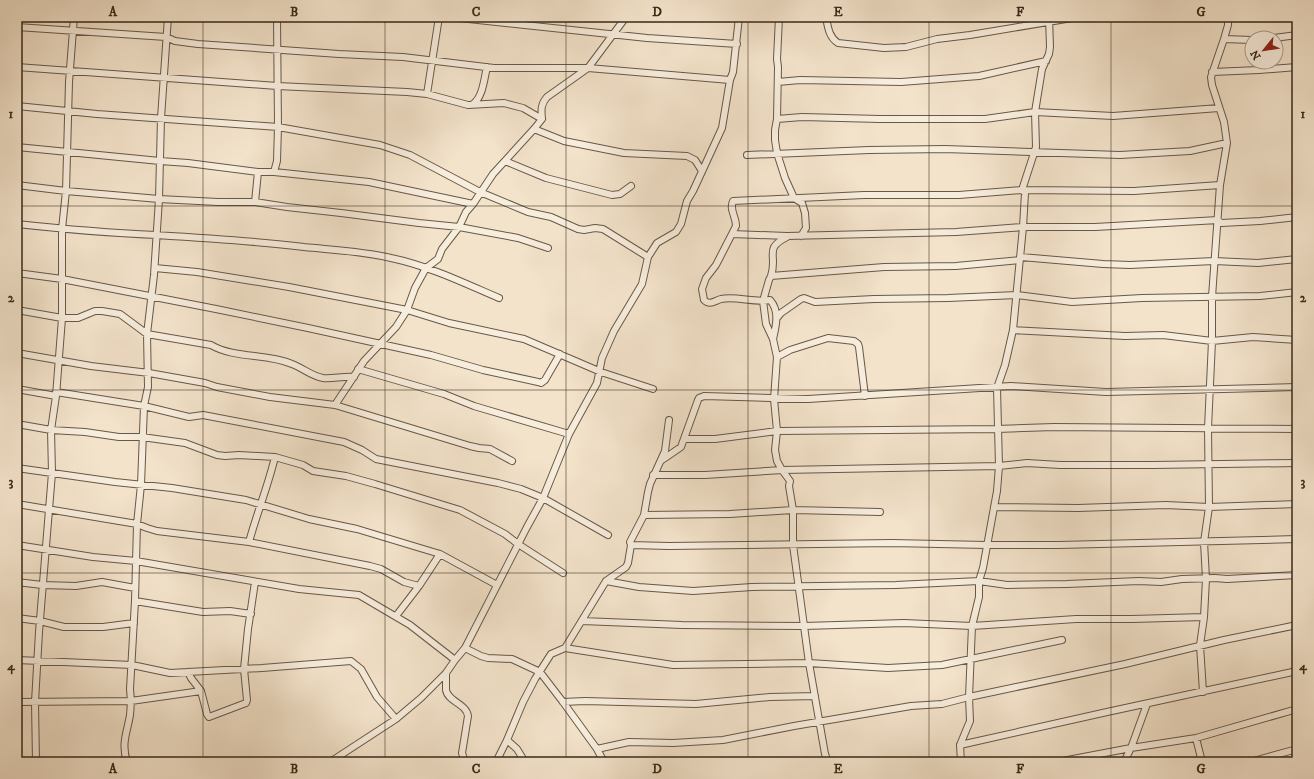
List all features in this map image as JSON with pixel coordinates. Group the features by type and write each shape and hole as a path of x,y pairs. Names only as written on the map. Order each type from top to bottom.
{"street":[{"path":"36,762 35,702 37,660 52,473 51,430 56,394 62,318 62,229 66,191 68,110 74,17"},
{"path":"126,762 124,752 124,736 131,701 136,601 137,524 141,485 144,406 148,387 147,334 155,268 163,78 168,17"},
{"path":"274,172 277,161 278,127 276,50 277,17"},
{"path":"427,94 440,17"},
{"path":"450,17 613,34 737,44"},
{"path":"335,405 358,370 379,344 396,327 407,310 415,288 426,268 438,259 442,249 459,227 466,212 473,204 492,174 542,119 542,102 588,68 626,17"},
{"path":"330,762 396,719 421,698 446,673 465,648 543,498 569,434 597,383 601,372 602,358 614,331 642,284 648,257 656,243 672,235 681,224 687,201 722,128 730,80 733,72 739,17"},
{"path":"793,17 779,17 777,119 774,130 777,153 784,174 794,198 802,203 805,213 806,228 801,236"},
{"path":"826,17 828,32 833,40 838,43 884,48 906,47 937,39 970,35 1049,19 1078,17"},
{"path":"1203,692 1200,645 1204,617 1206,579 1204,542 1209,507 1208,428 1211,389 1212,296 1220,185 1227,143 1224,122 1212,85 1212,72 1224,40 1228,25 1228,17"},
{"path":"961,762 960,745 970,721 969,697 972,626 979,597 979,581 983,568 997,491 999,466 997,388 1005,365 1013,330 1024,227 1025,193 1022,190 1036,147 1035,112 1042,69 1050,47 1049,19"},
{"path":"17,27 166,37 175,41 276,50 404,57 487,67 588,68 730,80"},
{"path":"1284,37 1297,35"},
{"path":"1224,40 1244,40"},
{"path":"778,82 800,80 901,82 979,76 1046,61"},
{"path":"17,67 277,86 407,92 427,94 464,104 504,103 523,108 542,119"},
{"path":"473,104 480,95 487,67"},
{"path":"1212,72 1297,67"},
{"path":"17,106 97,114 278,127 380,145 410,155 480,192 512,206 528,212 551,217 578,229 584,230 595,228 612,233 648,257"},
{"path":"777,119 802,117 985,119 1035,112 1113,116 1219,108"},
{"path":"534,129 564,141 624,154 687,156 695,160 702,171"},
{"path":"747,155 869,150 945,149 1120,155 1190,151 1227,143"},
{"path":"17,147 369,182 473,204"},
{"path":"505,161 546,178 612,195 620,194 631,186"},
{"path":"255,202 258,172"},
{"path":"17,185 66,191 159,198 218,202 255,202 459,227 518,238 548,248"},
{"path":"773,339 777,318 770,300 721,299 708,303 704,300 702,289 706,278 716,265 732,234 736,222 731,208 733,201 864,195 959,194 1022,190 1134,191 1220,185"},
{"path":"732,234 801,236 956,232 1024,227 1095,227 1218,220 1221,224 1297,217"},
{"path":"17,224 62,229 206,237 355,251 392,258 426,268 499,298"},
{"path":"787,236 778,241 773,248 773,270 763,301 767,327 773,339 777,357 774,399 777,431 775,450 777,461 790,481 793,510 793,545 809,663 825,754 828,762"},
{"path":"771,276 884,267 956,266 1020,259 1130,265 1214,261 1258,263 1297,259"},
{"path":"155,268 196,272 289,287 407,310 449,323 524,339 601,372 653,389"},
{"path":"17,273 62,279 216,309 431,355 483,370 541,383 546,380 560,354"},
{"path":"777,318 786,309 804,298 815,302 1017,295 1072,302 1142,298 1260,296 1297,292"},
{"path":"17,310 62,318 78,318 95,311 102,310 120,314 147,334 211,345 216,348 285,362 302,368 312,375 323,378 354,377"},
{"path":"1013,330 1125,336 1163,335 1212,341 1253,337 1297,340"},
{"path":"777,357 790,350 828,338 854,341 859,347 865,396"},
{"path":"17,353 91,366 148,373 270,397 335,405 470,446 490,449 512,462"},
{"path":"358,370 444,394 474,406 569,434"},
{"path":"662,460 681,447 685,439 691,417 698,400 701,397 808,399 1011,386 1106,392 1297,387"},
{"path":"17,389 144,406 189,417 203,415 344,442 362,450 376,459 498,483 521,489 543,498 608,535"},
{"path":"565,648 606,581 626,567 628,563 631,545 630,542 644,515 653,475 662,460 665,451 669,420"},
{"path":"17,424 51,430 85,432 119,437 142,437 185,443 216,455 275,458 303,465 313,471 346,476 460,510 505,534 563,573"},
{"path":"685,439 715,439 777,431 1054,427 1297,429"},
{"path":"249,542 275,458"},
{"path":"653,475 705,475 782,470 999,466 1027,463 1060,465 1209,465 1297,463"},
{"path":"17,468 172,488 213,496 233,497 309,519 357,529 440,554 497,585"},
{"path":"17,504 137,524 158,531 249,542 370,566 381,569 404,582 419,586"},
{"path":"994,507 1078,508 1166,505 1209,507 1297,504"},
{"path":"644,515 730,514 793,510 880,512"},
{"path":"631,545 669,546 892,543 1059,545 1297,539"},
{"path":"17,545 93,557 136,561 299,589 359,595 410,625 455,660"},
{"path":"396,616 419,586 440,554"},
{"path":"606,581 639,587 693,591 752,587 896,585 979,581 1007,585 1139,581 1161,582 1182,579 1227,579 1297,575"},
{"path":"17,582 42,585 76,586 102,582 135,588"},
{"path":"188,672 201,691 209,717 246,703 244,669 255,582"},
{"path":"136,601 203,612 230,611 251,614"},
{"path":"582,621 682,625 804,626 904,623 972,626 1076,619 1204,617"},
{"path":"17,618 40,621 64,627 82,628 134,623"},
{"path":"597,749 629,742 673,744 723,740 911,706 942,704 1125,664 1200,645 1297,625"},
{"path":"496,762 523,702 540,672 551,654 565,648 673,665 809,663 910,668 942,665 1062,640"},
{"path":"465,648 488,658 512,659 540,672 597,749 604,762"},
{"path":"17,660 132,665 170,672 244,669 351,661 361,668 376,697 396,719"},
{"path":"960,745 1297,671"},
{"path":"446,673 446,690 448,695 466,709 468,716 462,753 462,758 465,762"},
{"path":"17,702 131,701 201,691"},
{"path":"563,702 586,701 696,704 770,697 815,696"},
{"path":"1124,762 1131,748 1147,704"},
{"path":"1057,762 1131,748 1196,738 1297,709"},
{"path":"1196,738 1202,762"},
{"path":"507,740 517,749 525,762"},
{"path":"1250,762 1297,749"}]}
